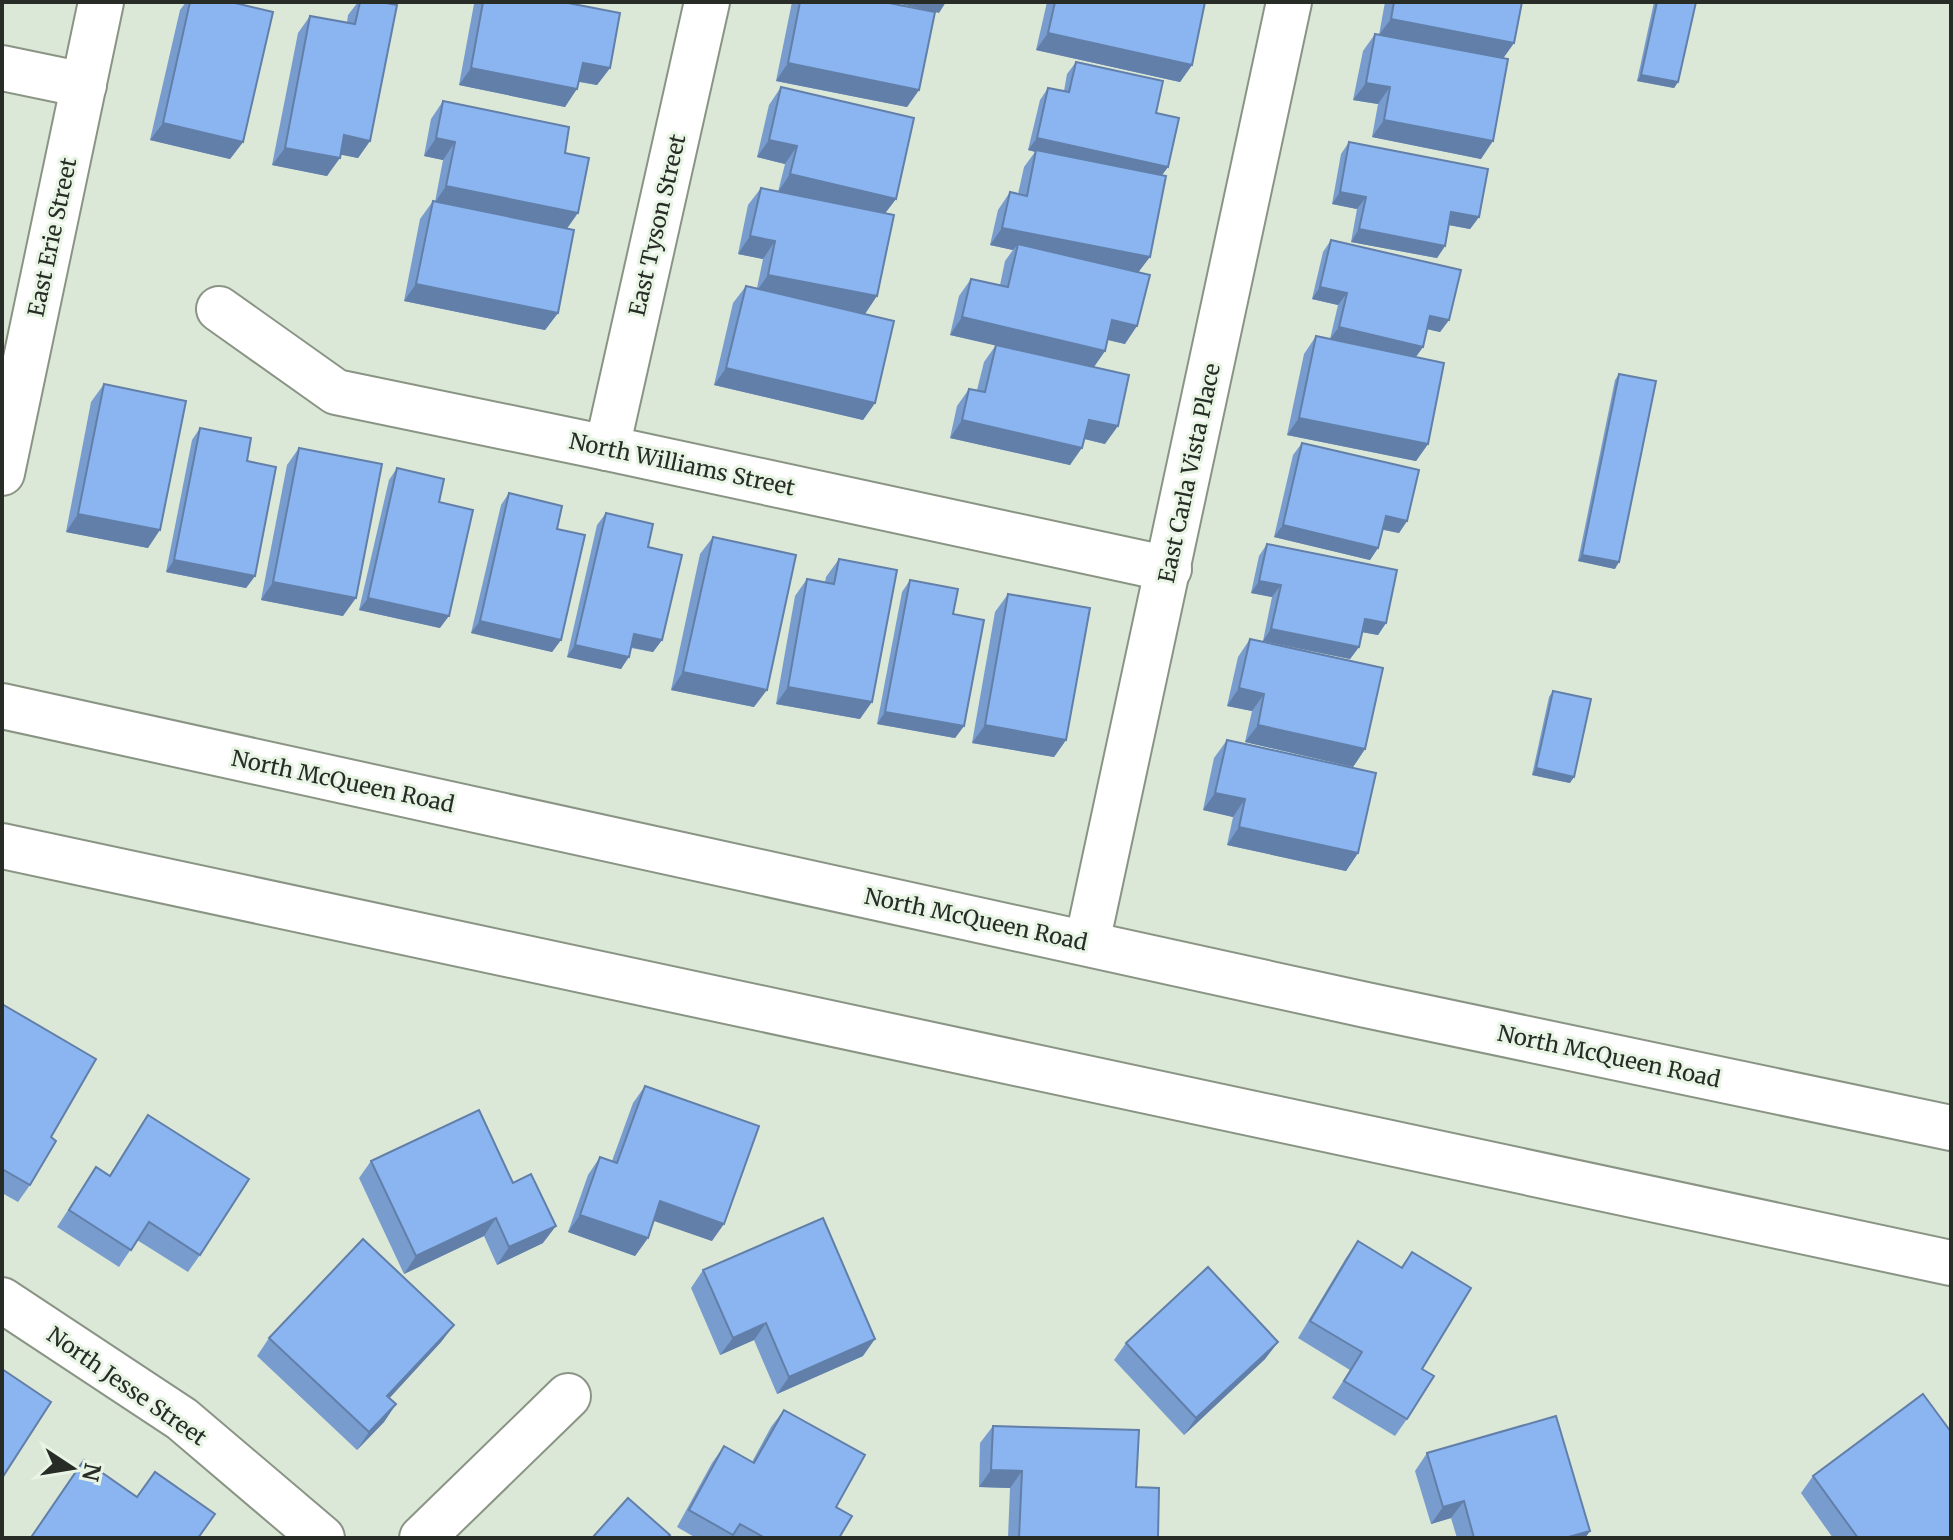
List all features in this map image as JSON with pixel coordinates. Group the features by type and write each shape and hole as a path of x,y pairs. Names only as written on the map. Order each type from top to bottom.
{"main road":[{"name":"East Erie Street","path":"2,473 101,2"},
{"name":"East Tyson Street","path":"607,448 707,2"},
{"name":"East Carla Vista Place","path":"1087,943 1289,2"},
{"path":"2,68 84,85"},
{"name":"North Williams Street","path":"219,309 336,392 1169,569"},
{"name":"North McQueen Road","path":"2,706 1951,1128"},
{"path":"2,846 1951,1263"},
{"name":"North Jesse Street","path":"2,1300 182,1419 322,1538"},
{"path":"422,1538 568,1396"}],"building":[{"path":"190,2 231,2 273,12 243,142 163,123"},
{"path":"360,2 397,5 370,141 344,135 340,158 285,148 310,16 355,24"},
{"path":"483,2 563,2 620,13 610,68 583,63 577,89 471,68"},
{"path":"800,2 884,2 935,12 919,90 788,63"},
{"path":"1055,2 1205,2 1192,65 1048,33"},
{"path":"1394,2 1522,2 1514,43 1391,19"},
{"path":"1657,2 1696,2 1678,82 1641,75"},
{"path":"1375,34 1508,59 1493,141 1384,120 1390,87 1366,83"},
{"path":"1076,62 1163,81 1156,113 1179,118 1168,167 1037,138 1048,88 1069,92"},
{"path":"781,87 914,118 896,199 790,174 797,146 769,140"},
{"path":"443,101 569,127 565,153 589,158 578,213 446,186 455,142 436,138"},
{"path":"1349,142 1488,169 1479,217 1451,212 1445,246 1359,229 1366,197 1340,192"},
{"path":"1036,150 1166,176 1150,257 1002,228 1010,192 1027,196"},
{"path":"761,188 894,215 877,296 768,275 775,241 750,236"},
{"path":"433,201 574,230 558,313 416,284"},
{"path":"1331,240 1461,270 1449,320 1430,316 1423,347 1339,327 1347,293 1320,287"},
{"path":"1018,244 1150,275 1137,326 1112,320 1105,351 962,317 971,279 1008,287"},
{"path":"746,286 894,321 875,403 726,368"},
{"path":"1316,336 1444,363 1428,444 1299,418"},
{"path":"996,345 1129,375 1118,426 1089,420 1082,448 962,420 969,389 985,392"},
{"path":"1619,374 1656,381 1619,562 1582,555"},
{"path":"104,384 186,401 160,530 78,514"},
{"path":"200,428 251,438 247,461 276,467 255,576 174,560"},
{"path":"1302,443 1419,470 1407,521 1386,516 1378,548 1283,525"},
{"path":"299,448 382,464 356,598 273,582"},
{"path":"397,468 444,479 439,502 473,510 449,616 368,598"},
{"path":"509,493 562,506 557,529 585,535 561,640 480,621"},
{"path":"606,513 653,524 648,547 682,555 662,640 634,634 629,657 575,645"},
{"path":"713,537 796,555 767,690 683,672"},
{"path":"1267,544 1397,570 1386,623 1365,619 1359,647 1271,629 1281,585 1259,581"},
{"path":"839,559 897,570 872,702 788,687 807,579 834,584"},
{"path":"910,580 958,589 953,614 984,620 964,726 885,712"},
{"path":"1008,594 1090,608 1066,740 985,725"},
{"path":"1250,639 1383,668 1365,749 1258,725 1264,694 1239,688"},
{"path":"1553,691 1591,699 1574,777 1536,768"},
{"path":"1227,740 1376,773 1358,853 1239,827 1245,799 1215,793"},
{"path":"2,1004 96,1059 51,1137 56,1141 30,1185 2,1169"},
{"path":"645,1086 759,1126 724,1224 660,1201 648,1238 580,1215 600,1157 617,1163"},
{"path":"479,1110 513,1183 531,1174 556,1226 509,1247 496,1218 416,1256 371,1161"},
{"path":"148,1115 249,1179 200,1255 149,1222 131,1250 69,1210 96,1167 110,1176"},
{"path":"823,1218 875,1339 789,1377 766,1323 733,1338 703,1270"},
{"path":"363,1239 454,1325 387,1396 396,1404 369,1432 269,1338"},
{"path":"1358,1241 1402,1268 1412,1252 1471,1288 1422,1369 1434,1376 1407,1419 1344,1381 1362,1352 1310,1321"},
{"path":"1208,1267 1278,1342 1196,1418 1126,1343"},
{"path":"2,1369 51,1402 2,1478"},
{"path":"1923,1394 1951,1432 1951,1538 1858,1538 1813,1476"},
{"path":"784,1410 865,1455 836,1507 852,1516 839,1538 765,1538 740,1524 733,1535 689,1510 724,1446 754,1463"},
{"path":"1556,1416 1590,1531 1565,1538 1474,1538 1464,1501 1443,1507 1427,1453"},
{"path":"993,1426 1139,1430 1136,1487 1159,1488 1158,1538 1019,1538 1022,1471 991,1470"},
{"path":"84,1460 137,1497 155,1472 215,1514 198,1538 35,1538 32,1536"},
{"path":"628,1498 670,1535 667,1538 592,1538"}]}
